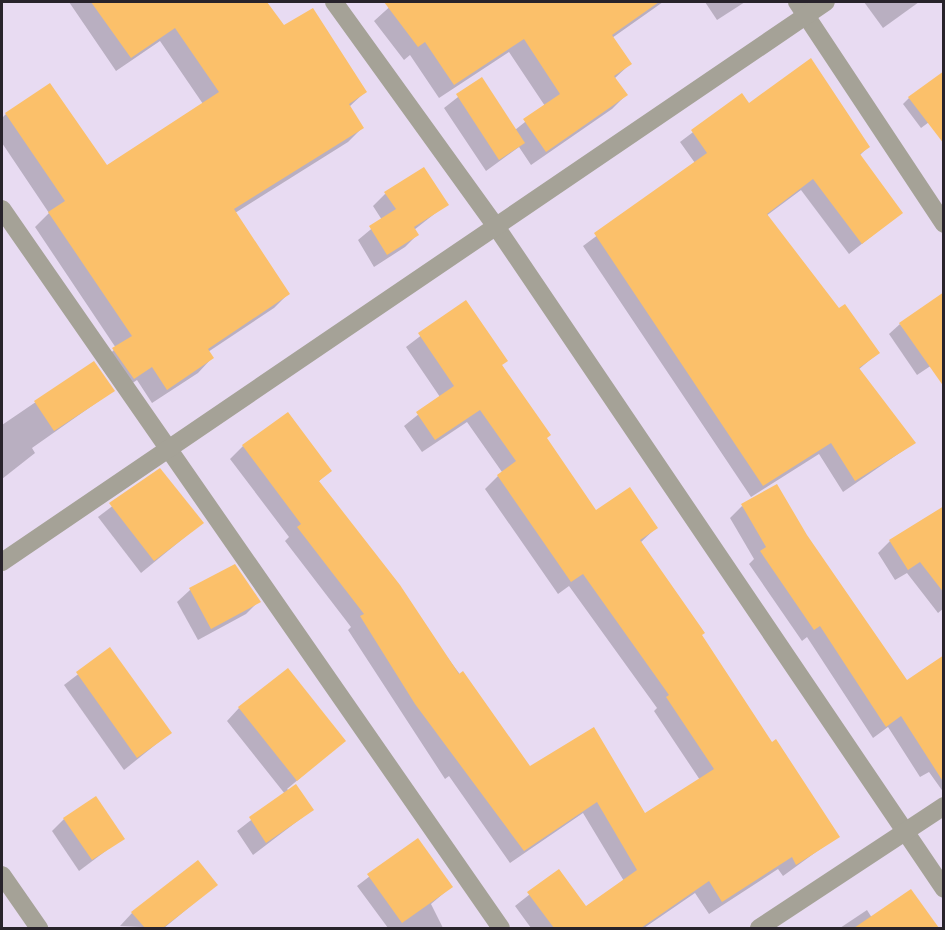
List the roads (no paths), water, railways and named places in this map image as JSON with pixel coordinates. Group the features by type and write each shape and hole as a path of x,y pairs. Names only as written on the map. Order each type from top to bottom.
{"street":[{"path":"334,2 497,228 944,889"},
{"path":"2,562 497,228 801,8 826,2"},
{"path":"801,8 944,224"},
{"path":"2,209 168,452 501,928"},
{"path":"759,928 944,806"},
{"path":"2,875 39,928"}]}
